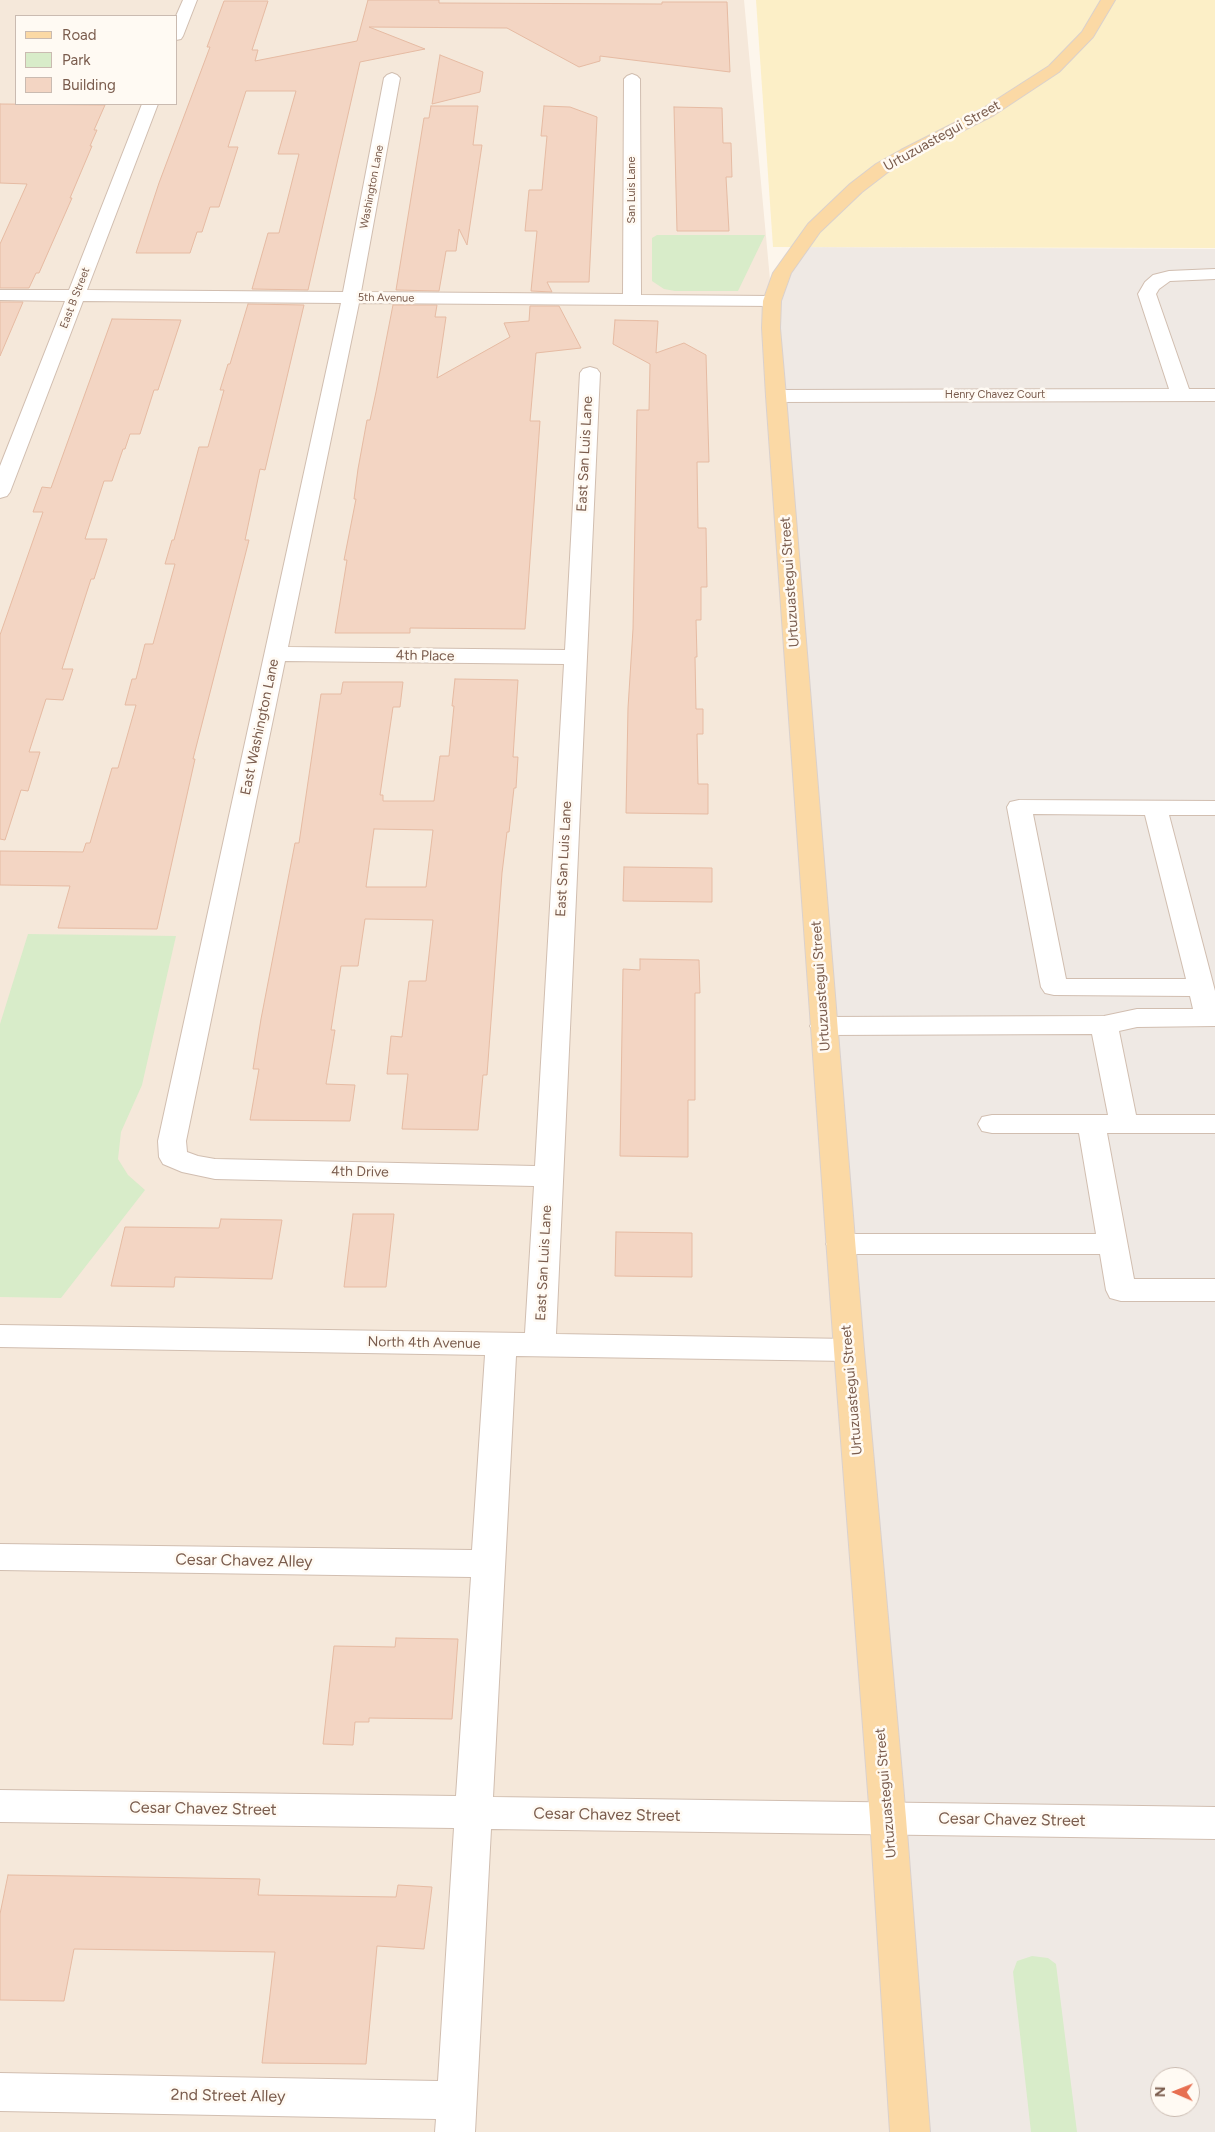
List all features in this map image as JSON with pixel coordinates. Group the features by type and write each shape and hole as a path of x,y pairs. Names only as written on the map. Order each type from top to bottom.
{"main road":[{"name":"Urtuzuastegui Street","path":"910,2132 888,1818 849,1350 776,396 771,328 772,301 782,273 814,228 856,188 882,168 907,153 988,112 1054,69 1088,34 1108,0"}],"street":[{"path":"178,31 190,0"},
{"name":"Washington Lane","path":"351,297 392,78"},
{"name":"San Luis Lane","path":"632,79 632,300"},
{"name":"East B Street","path":"0,492 150,105"},
{"path":"1181,395 1147,294 1151,286 1159,279 1169,276 1215,274"},
{"name":"5th Avenue","path":"0,295 772,301"},
{"name":"East Washington Lane","path":"173,1157 172,1141 351,297"},
{"name":"East San Luis Lane","path":"540,1344 590,373"},
{"name":"Henry Chavez Court","path":"776,396 1215,395"},
{"name":"4th Place","path":"276,654 574,657"},
{"path":"1201,988 1054,987 1019,807 1215,808"},
{"path":"824,1026 1104,1025 1137,1018 1212,1017 1201,988 1155,808"},
{"path":"1104,1025 1124,1124"},
{"path":"992,1124 1215,1124"},
{"path":"1091,1124 1111,1244 1121,1290 1215,1290"},
{"name":"4th Drive","path":"173,1157 192,1166 215,1169 549,1176"},
{"path":"841,1244 1111,1244"},
{"name":"North 4th Avenue","path":"0,1336 849,1350"},
{"path":"456,2116 501,1344"},
{"name":"Cesar Chavez Alley","path":"0,1557 488,1564"},
{"name":"Cesar Chavez Street","path":"0,1806 1215,1823"},
{"name":"2nd Street Alley","path":"0,2092 456,2116"}],"shaded area":[{"path":"0,0 744,0 772,301 910,2132 0,2132"},
{"path":"800,247 1215,249 1215,2132 910,2132 776,396 782,273"}],"green space":[{"path":"657,235 765,235 738,291 675,291 664,289 652,281 652,238"},
{"path":"28,934 176,936 142,1085 121,1132 118,1159 128,1175 145,1190 61,1298 0,1297 0,1024"},
{"path":"1032,1956 1048,1958 1056,1964 1077,2132 1031,2132 1013,1972 1017,1961"}],"sand":[{"path":"756,0 1215,0 1215,248 773,247"}],"building":[{"path":"368,0 439,0 439,3 662,4 662,2 727,2 730,72 600,56 600,61 579,67 507,28 369,27 425,49 360,62 308,290 252,289 268,233 279,233 299,154 278,154 296,91 246,91 228,147 238,147 219,207 210,207 202,232 197,232 190,253 136,253 159,183 210,47 207,47 224,1 268,1 252,50 258,50 255,61 357,41"},
{"path":"440,55 483,72 480,92 432,104"},
{"path":"0,104 105,105 94,130 97,130 90,146 92,146 70,198 72,198 39,273 36,273 29,288 0,288 0,244 27,184 0,183"},
{"path":"431,106 478,106 473,145 482,145 467,245 459,229 456,251 446,251 439,291 396,290 424,118 429,118"},
{"path":"544,106 570,107 597,117 589,282 547,282 552,292 531,291 537,231 525,231 529,190 542,190 547,136 541,136"},
{"path":"674,107 722,108 723,143 731,143 732,177 726,177 729,231 677,231"},
{"path":"0,302 23,302 0,356"},
{"path":"248,304 304,305 265,470 260,469 245,540 249,540 193,759 195,759 157,929 58,928 70,886 0,885 0,851 83,852 86,843 90,843 112,768 118,768 136,705 125,705 132,679 136,679 145,644 153,644 175,564 165,564 172,540 174,540 199,447 208,447 224,390 220,390"},
{"path":"393,305 437,305 435,317 446,317 437,378 510,337 504,323 529,321 530,306 559,306 581,348 536,353 530,421 540,421 525,629 410,628 410,633 335,633 347,560 344,560 356,499 354,499 358,469 367,420 370,420 376,392"},
{"path":"112,319 181,320 158,390 154,390 140,434 130,434 112,481 104,481 85,539 107,539 94,579 91,579 62,669 73,669 63,700 46,699 29,752 40,752 28,791 21,790 5,840 0,839 0,635 43,512 33,512 42,487 51,488"},
{"path":"615,320 658,321 656,353 684,343 706,355 709,462 697,462 698,528 706,528 707,587 701,587 701,620 696,620 697,657 695,657 696,709 703,709 703,734 697,734 698,784 708,784 708,814 626,813 628,708 633,629 637,410 649,410 650,364 613,344"},
{"path":"455,679 518,680 513,757 518,757 516,788 514,788 502,873 487,1075 483,1075 478,1130 402,1129 408,1074 387,1074 391,1036 402,1037 409,981 426,981 433,920 365,919 358,966 341,966 331,1030 335,1030 326,1084 355,1085 350,1121 250,1120 259,1069 253,1069 261,1019 295,843 299,843 321,694 341,694 343,682 403,682 400,707 393,707 380,795 383,795 383,801 434,801 440,756 449,756 454,706 452,706","holes":["374,829 433,830 426,887 366,887"]},
{"path":"624,867 712,868 712,902 623,901"},
{"path":"640,959 699,960 700,993 695,993 695,1100 688,1100 688,1157 620,1156 623,969 640,970"},
{"path":"353,1214 394,1214 386,1287 344,1287"},
{"path":"221,1219 282,1220 272,1279 175,1277 174,1287 111,1286 125,1227 219,1228"},
{"path":"616,1232 692,1233 692,1277 615,1276"},
{"path":"396,1638 458,1639 452,1719 369,1718 369,1722 355,1722 353,1745 323,1744 334,1646 395,1647"},
{"path":"8,1875 260,1879 258,1895 396,1897 398,1885 432,1887 424,1949 377,1946 366,2064 262,2063 275,1952 74,1949 64,2001 0,2000 0,1914"}]}
